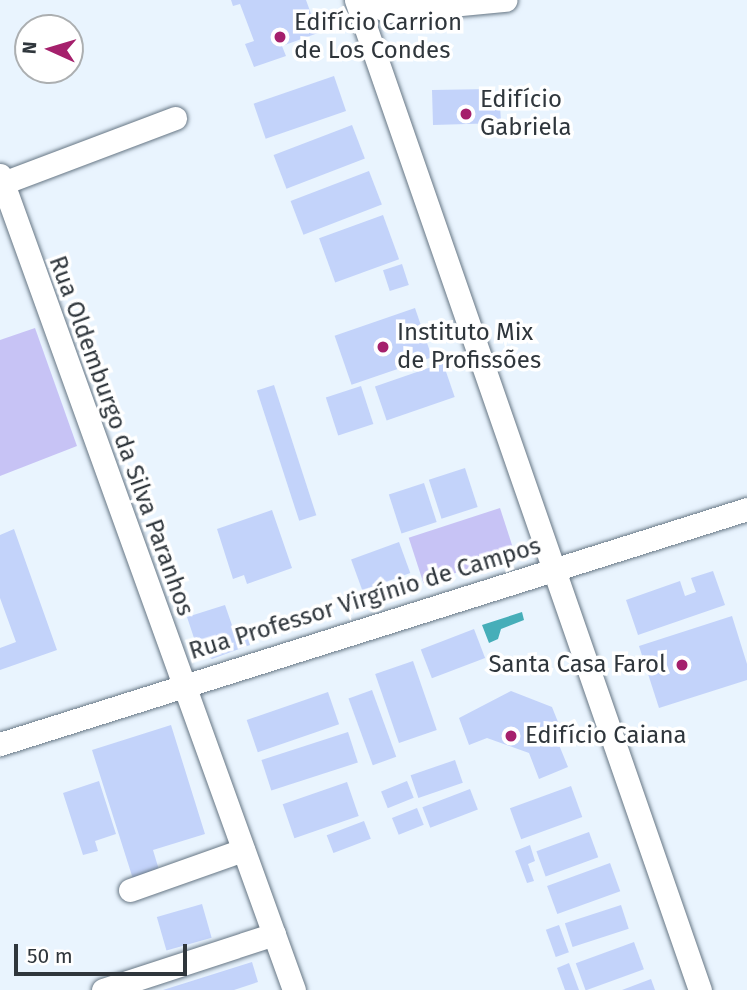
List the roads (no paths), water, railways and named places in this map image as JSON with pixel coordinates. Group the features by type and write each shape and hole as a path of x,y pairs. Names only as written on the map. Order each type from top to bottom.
{"street":[{"path":"356,0 556,568 700,990"},
{"path":"363,0 388,11 505,0"},
{"path":"370,45 388,11"},
{"path":"1,179 175,118"},
{"name":"Rua Oldemburgo da Silva Paranhos","path":"1,179 294,990"},
{"name":"Rua Professor Virgínio de Campos","path":"0,744 182,683 747,509"},
{"path":"130,890 243,850"},
{"path":"103,990 274,934"}],"water":[{"path":"522,612 524,620 501,629 498,639 489,643 482,625"}],"place":[{"name":"Edifício Carrion de Los Condes","path":"280,37"},
{"name":"Edifício Gabriela","path":"466,114"},
{"name":"Instituto Mix de Profissões","path":"383,347"},
{"name":"Santa Casa Farol","path":"682,665"},
{"name":"Edifício Caiana","path":"511,736"}]}
